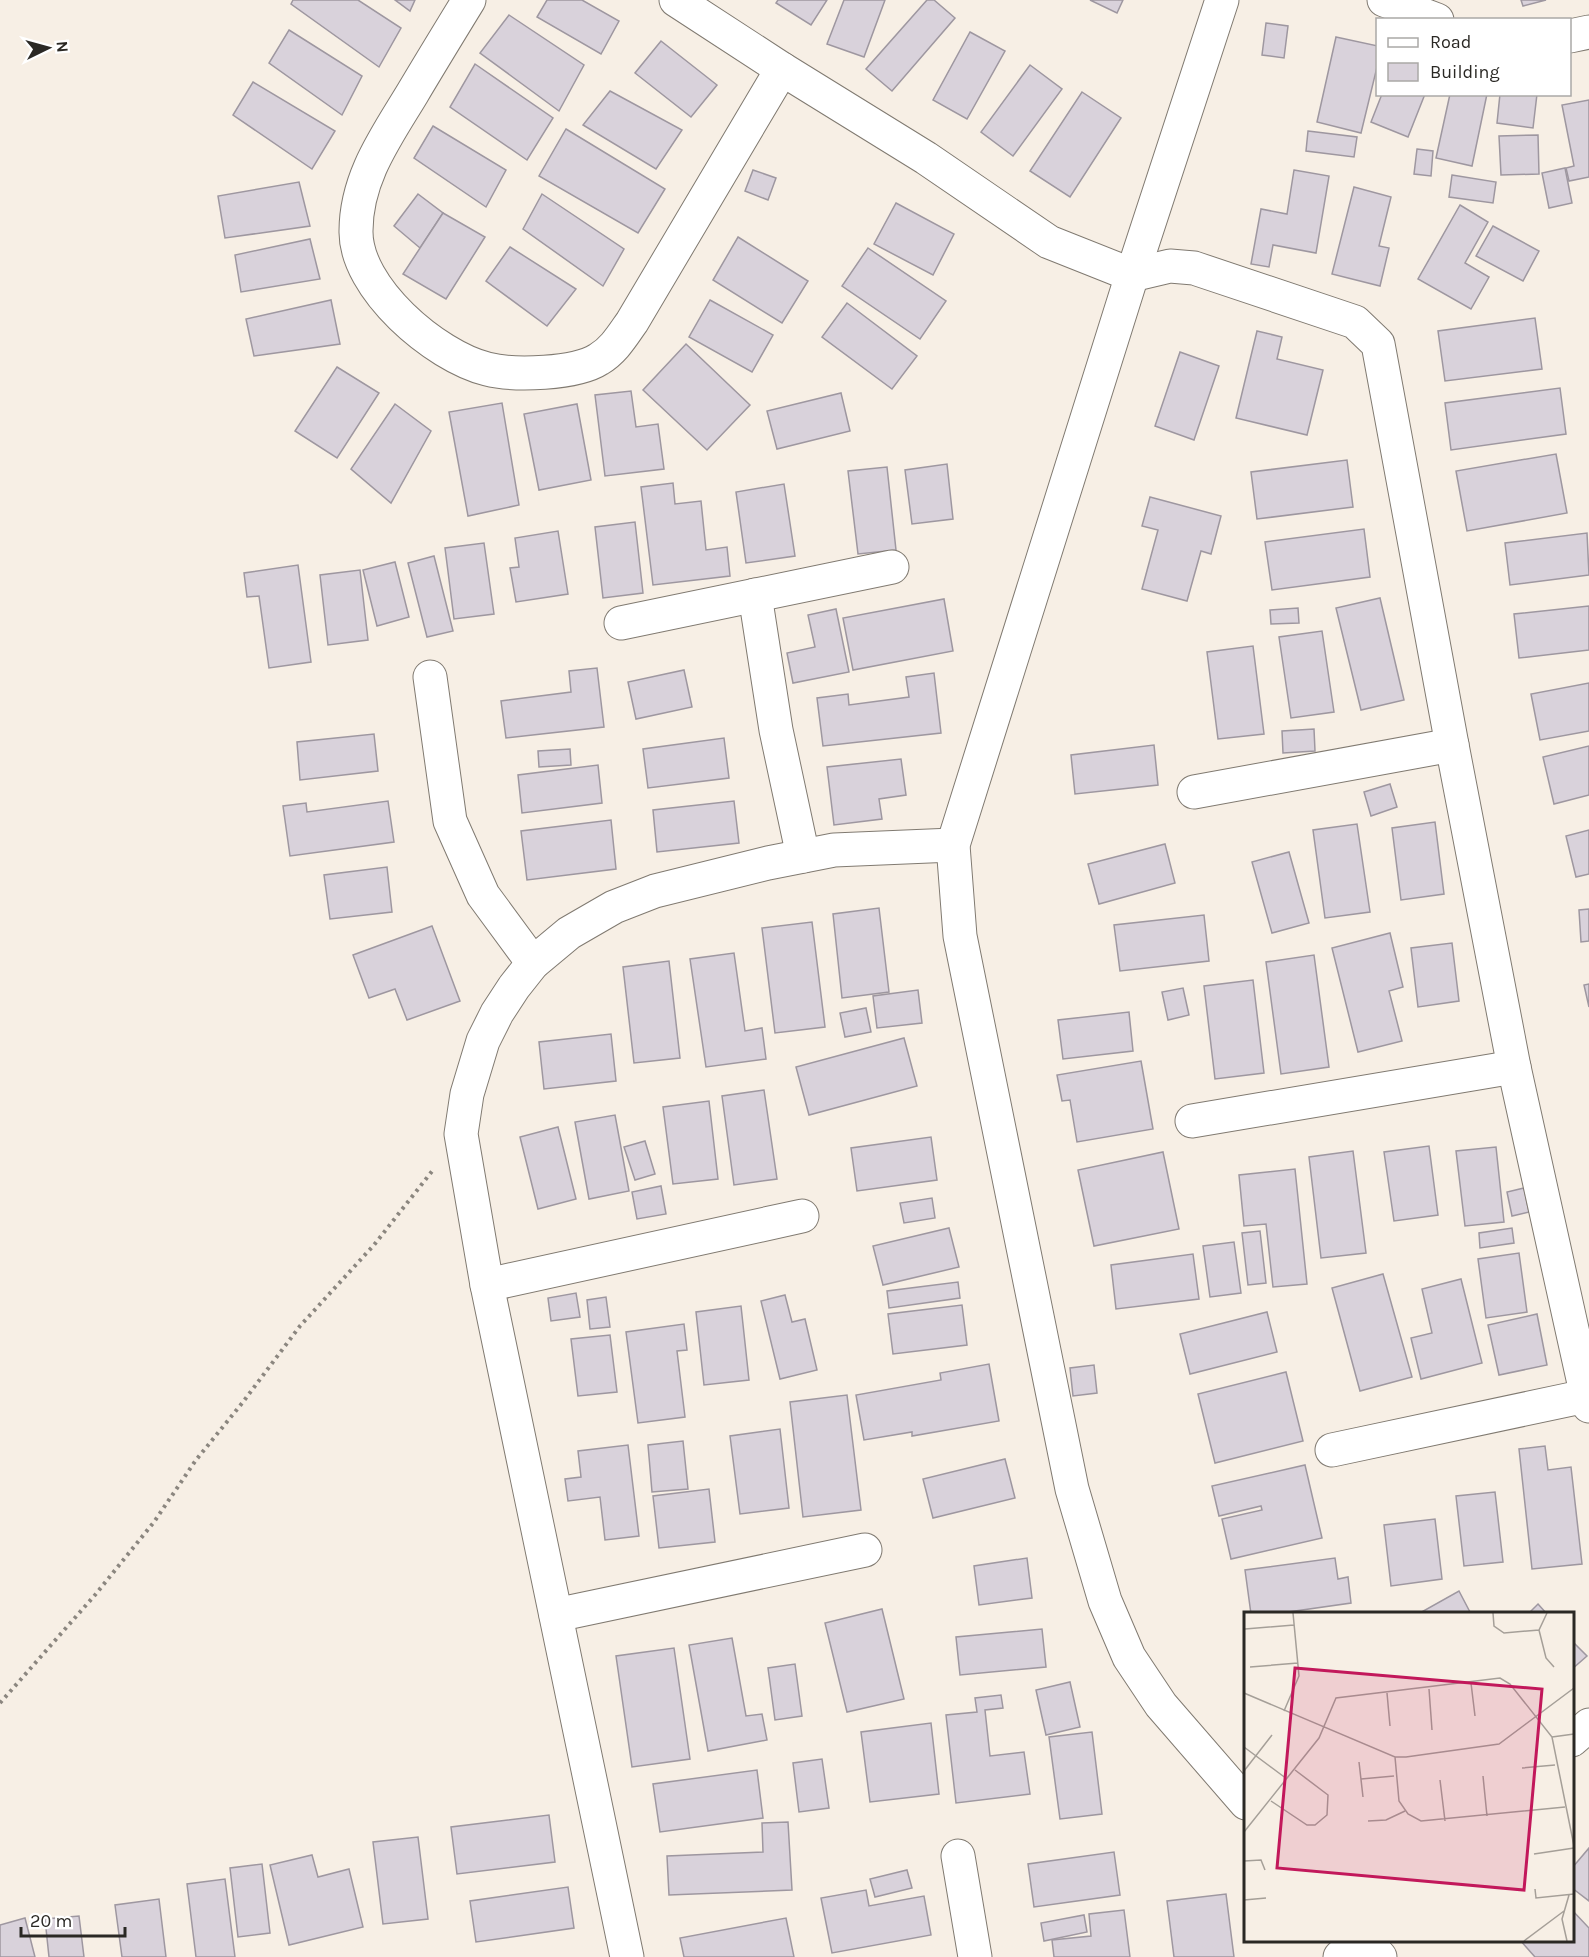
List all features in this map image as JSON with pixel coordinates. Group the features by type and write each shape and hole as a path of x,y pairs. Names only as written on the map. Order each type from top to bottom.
{"street":[{"path":"469,0 373,159 358,204 356,233 362,264 385,299 418,331 452,354 487,369 531,374 580,367 597,360 613,348 632,322 782,69"},
{"path":"676,0 709,9 782,69 926,158 1049,242 1132,275 1170,266 1194,268 1355,322 1378,344 1514,1067 1587,1401 1332,1450"},
{"path":"1222,0 1132,275 953,845 960,936 1072,1489 1105,1601 1129,1657 1161,1705 1244,1802"},
{"path":"1384,0 1432,18"},
{"path":"1571,36 1589,32"},
{"path":"621,623 892,567"},
{"path":"755,595 776,730 804,856"},
{"path":"430,678 450,821 483,895 533,963"},
{"path":"1194,792 1452,746"},
{"path":"627,1957 487,1285 461,1134 467,1094 483,1041 497,1013 533,963 569,933 614,907 655,891 834,850 953,845"},
{"path":"1192,1121 1514,1067"},
{"path":"487,1285 802,1216"},
{"path":"556,1615 865,1550"},
{"path":"1574,1738 1589,1725"},
{"path":"958,1856 975,1957"},
{"path":"1340,1957 1357,1942"},
{"path":"1366,1942 1380,1957"}],"path":[{"path":"0,1703 95,1595 154,1522 196,1460 300,1326 374,1245 461,1134"}],"building":[{"path":"293,0 358,0 401,28 379,67 291,4"},
{"path":"395,0 415,0 410,11"},
{"path":"547,0 582,0 619,21 601,54 537,17"},
{"path":"778,0 827,0 811,25 776,3"},
{"path":"844,0 885,0 864,57 827,44"},
{"path":"927,0 934,0 955,18 892,91 866,69"},
{"path":"1090,0 1123,0 1117,13"},
{"path":"1521,0 1546,0 1523,6"},
{"path":"509,15 584,65 559,111 480,53"},
{"path":"1266,23 1288,26 1284,58 1262,55"},
{"path":"289,30 362,76 342,115 269,63"},
{"path":"970,32 1005,51 967,119 933,100"},
{"path":"1336,37 1376,46 1376,71 1361,133 1317,122"},
{"path":"661,41 717,85 691,117 635,73"},
{"path":"475,64 553,118 527,160 450,107"},
{"path":"1030,65 1062,89 1013,156 981,132"},
{"path":"253,82 335,131 312,169 233,115"},
{"path":"610,91 682,130 656,169 583,125"},
{"path":"1082,92 1121,118 1070,197 1030,171"},
{"path":"1381,96 1424,96 1408,137 1371,122"},
{"path":"1450,96 1487,96 1472,166 1436,158"},
{"path":"1500,96 1537,96 1533,128 1497,123"},
{"path":"1589,100 1589,177 1569,181 1566,168 1574,166 1562,105"},
{"path":"433,126 506,170 486,207 414,158"},
{"path":"566,129 665,189 638,233 539,176"},
{"path":"1308,131 1357,137 1354,157 1306,151"},
{"path":"1538,135 1539,174 1501,175 1499,136"},
{"path":"1417,149 1433,151 1431,176 1414,174"},
{"path":"1565,168 1572,203 1549,208 1542,173"},
{"path":"753,170 776,178 768,200 745,191"},
{"path":"1294,170 1329,176 1316,253 1273,245 1269,267 1251,264 1261,209 1287,214"},
{"path":"1452,175 1496,182 1493,203 1449,197"},
{"path":"299,182 310,226 225,238 218,196"},
{"path":"1354,187 1391,197 1379,246 1389,248 1380,286 1332,274"},
{"path":"418,194 443,213 420,248 394,226"},
{"path":"542,194 624,249 603,286 523,229"},
{"path":"896,203 954,234 933,275 874,244"},
{"path":"1460,205 1488,222 1465,263 1489,277 1471,309 1418,279"},
{"path":"443,213 485,237 446,299 403,274"},
{"path":"1493,226 1539,251 1523,281 1476,256"},
{"path":"738,237 808,281 782,323 713,280"},
{"path":"310,239 320,279 241,292 235,255"},
{"path":"510,247 576,289 547,326 486,281"},
{"path":"868,248 946,301 920,339 842,286"},
{"path":"331,300 340,344 254,356 246,319"},
{"path":"710,300 773,335 752,372 689,337"},
{"path":"847,303 917,356 892,389 822,337"},
{"path":"1535,318 1542,369 1445,381 1438,331"},
{"path":"1257,331 1282,337 1277,359 1323,370 1307,435 1236,418"},
{"path":"686,344 750,405 707,450 643,390"},
{"path":"1180,352 1219,366 1194,440 1155,426"},
{"path":"337,367 379,393 337,458 295,431"},
{"path":"1560,388 1566,434 1451,450 1445,403"},
{"path":"631,391 636,427 658,424 664,469 605,476 595,395"},
{"path":"841,393 850,431 777,449 767,411"},
{"path":"502,403 519,505 468,516 449,412"},
{"path":"395,404 431,431 391,503 351,469"},
{"path":"577,404 591,480 539,490 524,414"},
{"path":"1556,454 1567,513 1467,531 1456,471"},
{"path":"1347,460 1353,507 1257,519 1251,472"},
{"path":"947,464 953,519 912,524 905,470"},
{"path":"887,467 896,550 858,554 848,471"},
{"path":"673,483 675,504 701,501 706,550 727,547 730,576 653,585 641,487"},
{"path":"784,484 795,556 746,563 736,492"},
{"path":"1150,497 1221,516 1211,554 1201,551 1187,601 1142,589 1158,530 1142,526"},
{"path":"635,522 643,593 603,598 595,527"},
{"path":"1364,529 1370,577 1272,590 1265,542"},
{"path":"558,531 568,594 516,602 510,568 519,567 515,538"},
{"path":"1587,533 1589,575 1510,585 1505,543"},
{"path":"484,543 494,614 454,619 445,548"},
{"path":"434,556 453,631 427,637 408,563"},
{"path":"395,562 409,617 377,626 363,570"},
{"path":"298,565 311,662 269,668 259,596 247,597 244,573"},
{"path":"360,570 368,640 328,645 320,575"},
{"path":"1380,598 1404,700 1361,710 1336,608"},
{"path":"944,599 953,651 853,670 843,618"},
{"path":"1589,606 1589,650 1519,658 1514,614"},
{"path":"1298,608 1299,623 1271,624 1270,610"},
{"path":"836,609 849,672 793,683 787,653 815,647 808,615"},
{"path":"1322,631 1334,712 1291,718 1279,637"},
{"path":"1253,646 1264,734 1218,739 1207,652"},
{"path":"597,668 604,727 506,738 501,701 571,692 569,671"},
{"path":"684,670 692,707 636,719 628,682"},
{"path":"934,673 941,733 823,746 817,698 848,694 849,705 909,697 906,677"},
{"path":"1589,683 1589,731 1540,740 1531,694"},
{"path":"1314,729 1315,751 1283,753 1282,731"},
{"path":"374,734 378,771 300,780 297,742"},
{"path":"724,738 729,778 648,788 643,749"},
{"path":"1154,745 1158,785 1075,794 1071,755"},
{"path":"1589,746 1589,795 1554,804 1543,757"},
{"path":"570,749 571,765 539,767 538,751"},
{"path":"901,759 906,795 879,799 882,819 834,825 827,767"},
{"path":"598,765 602,803 522,813 518,775"},
{"path":"1390,784 1397,807 1371,816 1364,792"},
{"path":"388,801 394,842 290,856 283,806 306,803 307,812"},
{"path":"734,801 739,843 657,852 653,810"},
{"path":"611,820 616,869 527,880 521,831"},
{"path":"1435,822 1444,894 1401,900 1392,828"},
{"path":"1357,824 1370,912 1325,918 1313,830"},
{"path":"1589,830 1589,874 1576,877 1566,836"},
{"path":"1165,844 1175,883 1099,904 1088,864"},
{"path":"1289,852 1309,923 1272,933 1252,862"},
{"path":"387,867 392,912 330,919 324,875"},
{"path":"879,908 889,992 842,998 833,914"},
{"path":"1589,909 1589,941 1581,942 1579,910"},
{"path":"1204,915 1209,961 1120,971 1114,925"},
{"path":"812,922 825,1027 775,1033 762,928"},
{"path":"432,926 460,1001 407,1020 395,989 369,998 353,955"},
{"path":"1390,933 1403,987 1389,991 1402,1041 1358,1052 1332,948"},
{"path":"1452,943 1459,1001 1418,1007 1411,948"},
{"path":"734,953 745,1031 762,1028 766,1059 706,1067 690,959"},
{"path":"1314,955 1329,1067 1281,1074 1266,962"},
{"path":"669,961 680,1058 634,1063 623,967"},
{"path":"1253,980 1264,1073 1215,1079 1204,986"},
{"path":"1589,984 1589,1007 1584,985"},
{"path":"1183,988 1189,1015 1168,1020 1162,992"},
{"path":"918,990 922,1023 877,1028 873,996"},
{"path":"866,1008 871,1032 845,1037 840,1013"},
{"path":"1129,1012 1133,1051 1063,1059 1058,1020"},
{"path":"611,1034 616,1081 544,1089 539,1042"},
{"path":"904,1038 917,1086 809,1115 796,1067"},
{"path":"1141,1061 1153,1129 1077,1142 1070,1100 1062,1101 1057,1075"},
{"path":"764,1090 777,1179 734,1185 722,1096"},
{"path":"709,1101 718,1179 673,1184 663,1107"},
{"path":"615,1115 629,1191 589,1199 575,1122"},
{"path":"558,1127 576,1199 538,1209 520,1137"},
{"path":"931,1137 937,1180 857,1191 851,1148"},
{"path":"645,1141 655,1174 635,1180 624,1147"},
{"path":"1429,1146 1438,1215 1394,1221 1384,1152"},
{"path":"1496,1147 1504,1222 1465,1226 1456,1151"},
{"path":"1353,1151 1366,1253 1321,1258 1309,1157"},
{"path":"1163,1152 1179,1229 1094,1246 1078,1170"},
{"path":"1295,1169 1307,1284 1273,1287 1266,1224 1244,1226 1239,1175"},
{"path":"661,1186 666,1214 637,1219 632,1192"},
{"path":"1524,1188 1529,1212 1512,1216 1507,1192"},
{"path":"932,1198 935,1218 904,1223 900,1203"},
{"path":"949,1228 959,1267 883,1285 873,1246"},
{"path":"1512,1228 1514,1243 1480,1248 1479,1233"},
{"path":"1260,1231 1266,1283 1248,1285 1242,1233"},
{"path":"1234,1242 1241,1293 1210,1297 1203,1246"},
{"path":"1519,1253 1527,1312 1486,1318 1478,1259"},
{"path":"1193,1254 1199,1299 1116,1309 1111,1265"},
{"path":"1383,1274 1412,1377 1360,1391 1332,1288"},
{"path":"1461,1279 1482,1363 1421,1379 1411,1338 1432,1333 1422,1289"},
{"path":"958,1282 960,1298 889,1308 887,1291"},
{"path":"576,1293 580,1317 551,1321 548,1298"},
{"path":"785,1295 792,1322 805,1319 817,1370 780,1379 761,1301"},
{"path":"606,1297 610,1327 590,1329 587,1300"},
{"path":"962,1305 967,1345 893,1354 888,1314"},
{"path":"741,1306 749,1380 704,1385 696,1312"},
{"path":"1267,1312 1277,1352 1190,1374 1180,1334"},
{"path":"1537,1314 1547,1365 1499,1375 1488,1325"},
{"path":"684,1324 687,1350 677,1351 685,1417 638,1423 626,1332"},
{"path":"610,1335 617,1392 578,1396 571,1339"},
{"path":"989,1364 999,1421 912,1436 912,1432 864,1440 856,1395 941,1380 940,1373"},
{"path":"1094,1365 1097,1393 1073,1396 1070,1368"},
{"path":"1286,1372 1303,1441 1215,1463 1198,1394"},
{"path":"847,1395 861,1510 803,1517 790,1402"},
{"path":"780,1429 789,1508 740,1514 730,1436"},
{"path":"683,1441 688,1489 652,1492 648,1445"},
{"path":"628,1445 639,1536 605,1540 600,1497 568,1501 565,1479 581,1477 578,1451"},
{"path":"1545,1446 1548,1470 1571,1467 1582,1564 1532,1569 1519,1449"},
{"path":"1005,1459 1015,1498 933,1518 923,1479"},
{"path":"1305,1465 1322,1538 1231,1559 1222,1519 1262,1510 1261,1506 1219,1516 1212,1486"},
{"path":"709,1489 715,1542 659,1548 653,1496"},
{"path":"1495,1492 1503,1562 1464,1566 1456,1496"},
{"path":"1435,1519 1442,1579 1391,1586 1384,1525"},
{"path":"1027,1558 1032,1598 979,1605 974,1566"},
{"path":"1335,1558 1338,1579 1348,1577 1351,1603 1288,1612 1251,1612 1245,1570"},
{"path":"1459,1591 1470,1612 1422,1612"},
{"path":"1538,1604 1545,1612 1530,1612"},
{"path":"882,1609 904,1699 847,1712 825,1623"},
{"path":"1042,1629 1046,1667 960,1675 956,1637"},
{"path":"732,1638 746,1716 762,1714 767,1740 708,1751 689,1645"},
{"path":"1574,1643 1587,1656 1574,1667"},
{"path":"674,1648 690,1759 632,1767 616,1656"},
{"path":"795,1664 802,1716 775,1720 768,1668"},
{"path":"1070,1682 1080,1727 1046,1735 1036,1690"},
{"path":"1001,1695 1003,1708 985,1710 990,1756 1024,1752 1030,1794 956,1803 946,1715 977,1712 975,1698"},
{"path":"931,1723 939,1794 870,1802 861,1732"},
{"path":"1092,1732 1102,1814 1060,1819 1049,1737"},
{"path":"822,1759 829,1808 799,1812 793,1763"},
{"path":"757,1770 763,1818 660,1832 653,1784"},
{"path":"549,1815 555,1862 457,1874 451,1827"},
{"path":"788,1822 792,1890 669,1895 667,1856 763,1852 762,1823"},
{"path":"418,1837 428,1919 383,1924 373,1842"},
{"path":"1589,1848 1589,1901 1574,1890 1574,1866"},
{"path":"1114,1852 1120,1895 1034,1907 1028,1864"},
{"path":"312,1855 318,1877 349,1869 363,1927 289,1945 270,1865"},
{"path":"262,1864 270,1933 238,1937 230,1868"},
{"path":"907,1870 912,1888 875,1897 870,1879"},
{"path":"225,1879 235,1957 196,1957 187,1884"},
{"path":"568,1887 574,1928 476,1942 470,1901"},
{"path":"866,1890 869,1906 924,1896 931,1935 832,1953 821,1898"},
{"path":"1226,1894 1234,1957 1174,1957 1167,1901"},
{"path":"159,1899 166,1957 122,1957 115,1905"},
{"path":"1124,1910 1130,1957 1054,1957 1052,1940 1091,1936 1089,1914"},
{"path":"1574,1912 1589,1928 1589,1957 1535,1957 1522,1942 1574,1942"},
{"path":"1084,1915 1087,1932 1044,1941 1041,1923"},
{"path":"79,1916 84,1957 49,1957 45,1919"},
{"path":"25,1918 35,1957 0,1957 0,1925"},
{"path":"786,1918 794,1957 684,1957 680,1938"}]}
